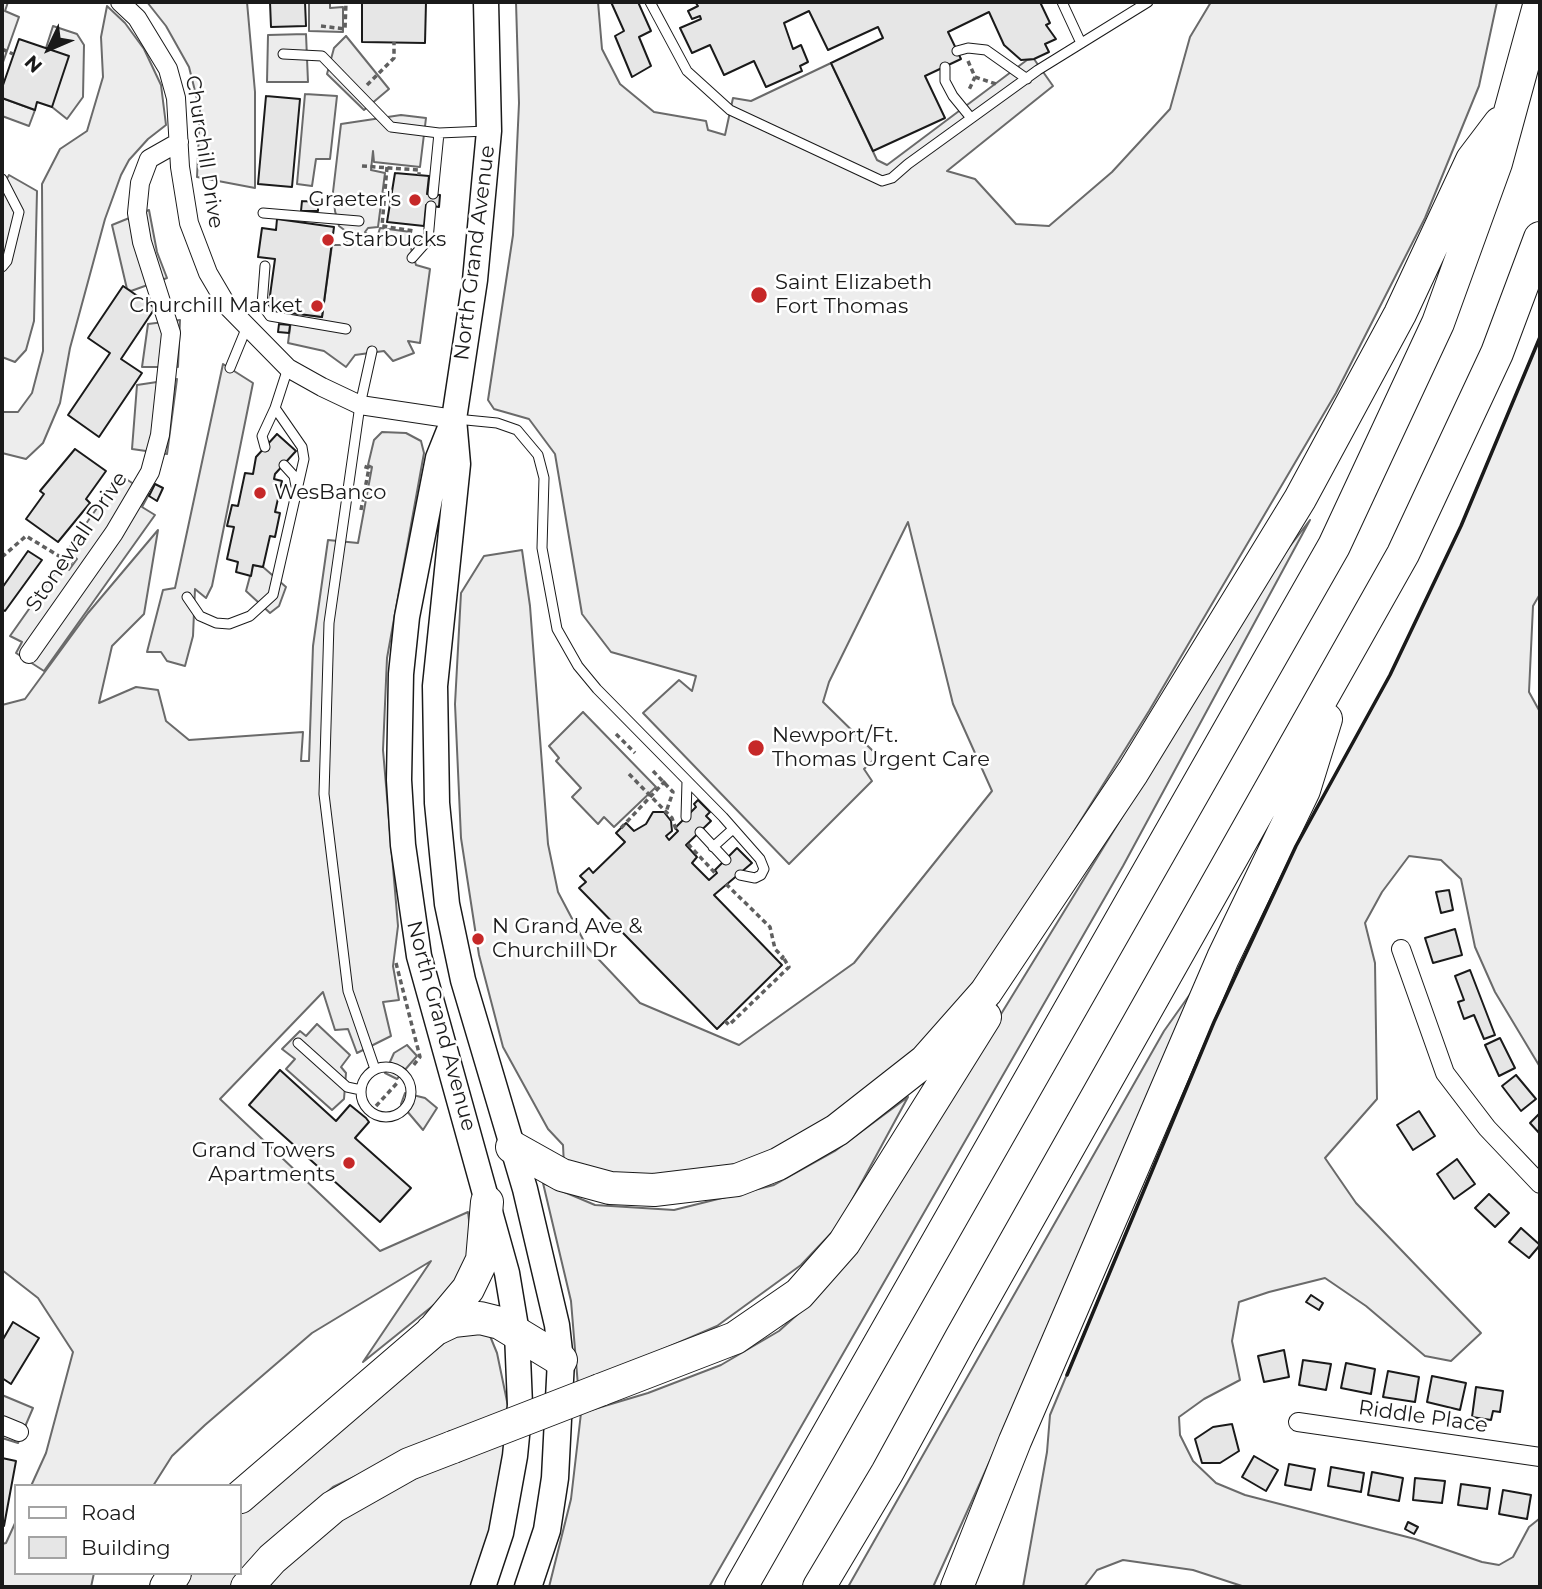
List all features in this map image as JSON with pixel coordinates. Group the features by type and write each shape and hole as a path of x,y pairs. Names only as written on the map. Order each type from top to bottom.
{"highway":[{"path":"741,1587 1334,546 1438,323 1496,163 1540,2"},
{"path":"512,1147 562,1175 610,1188 654,1190 737,1180 778,1164 837,1130 925,1061 986,992 1133,772 1300,499 1400,314 1472,160 1511,108"},
{"path":"819,1587 887,1473 1403,554 1497,353 1540,238"},
{"path":"957,1587 1015,1441 1217,970 1304,790 1345,660"},
{"path":"247,1587 272,1559 333,1507 409,1464 735,1338 761,1322 810,1283 844,1243 878,1192 998,995 1043,908"},
{"path":"242,1495 432,1332 477,1275 482,1260 487,1202"},
{"path":"432,1332 453,1321 480,1318 500,1322 561,1360"}],"main road":[{"name":"North Grand Avenue","path":"486,2 489,131 475,280 454,419 458,464 435,686 437,803 447,904 463,980 539,1246 557,1325 561,1360 555,1478 547,1530 528,1587"},
{"name":"North Grand Avenue","path":"454,419 438,458 407,617 401,674 399,780 403,845 419,956 513,1301 517,1332 520,1405 515,1456 501,1533 483,1587"}],"street":[{"name":"Churchill Drive","path":"120,2 143,27 168,69 176,98 184,204 193,238 228,307 246,329 288,368 360,405 454,419"},
{"name":"Stonewall Drive","path":"29,654 114,533 150,472 160,435 171,333 142,242 138,213 145,165 158,153 178,142"},
{"path":"1401,949 1445,1073 1487,1128 1540,1184"},
{"name":"Riddle Place","path":"1298,1422 1540,1457"},
{"path":"2,1425 19,1432"}],"lane":[{"path":"650,2 687,71 730,110 882,181 892,178 971,118 1131,6 1148,2"},
{"path":"1062,2 1081,43"},
{"path":"960,50 986,50 1027,79"},
{"path":"283,54 322,56 391,127 439,133 489,131"},
{"path":"945,67 945,81 971,118"},
{"path":"433,194 439,133"},
{"path":"2,179 19,212 7,261 2,267"},
{"path":"412,258 428,240 431,206"},
{"path":"263,214 359,221"},
{"path":"265,266 262,305 270,316 346,329"},
{"path":"230,368 246,329"},
{"path":"372,351 360,405 329,623 324,794 348,991 375,1069"},
{"path":"265,447 262,436 275,408 288,368"},
{"path":"187,597 200,616 216,623 229,624 250,617 272,595 304,459 302,447 275,408"},
{"path":"454,419 497,423 516,430 538,456 544,478 542,548 557,629 578,666 597,689 760,859 764,869 755,878 740,875"},
{"path":"284,465 293,476 298,491"},
{"path":"686,817 687,781"},
{"path":"713,846 733,829"},
{"path":"700,832 726,860"},
{"path":"298,1043 347,1087 361,1090"},
{"path":"391,1067 405,1075 411,1090 408,1105 396,1115 379,1116 365,1106 361,1090 368,1074 375,1069 391,1067"}],"path":[{"path":"321,26 345,29 346,2"},
{"path":"358,93 394,58 394,43"},
{"path":"2,49 13,54"},
{"path":"960,50 975,77 1011,90"},
{"path":"962,107 975,77"},
{"path":"362,166 419,170 419,175"},
{"path":"387,167 386,207 382,226 414,230 412,258"},
{"path":"2,557 26,536 85,573"},
{"path":"616,734 635,753"},
{"path":"621,828 619,826 676,770"},
{"path":"653,771 673,792 666,812"},
{"path":"629,774 672,818 677,832"},
{"path":"688,844 716,874"},
{"path":"725,1021 729,1025 789,967 775,949 770,928 726,884"},
{"path":"779,961 783,957"},
{"path":"396,962 420,1057 412,1067"},
{"path":"376,1106 399,1081"}],"shaded area":[{"path":"2,2 8,2 5,11 19,17 2,65"},
{"path":"147,2 247,2 255,92 255,188 197,177 200,111 189,67 166,26"},
{"path":"309,2 330,2 330,8 343,7 343,32 309,31"},
{"path":"516,2 598,2 602,49 620,84 654,112 706,121 708,130 725,135 733,98 751,101 831,63 877,160 887,165 1027,60 1034,59 1053,86 947,171 975,179 1016,224 1049,226 1112,172 1170,109 1190,37 1211,2 1497,2 1479,86 1425,218 1336,393 1149,711 1010,934 941,1025 897,1067 802,1138 748,1162 653,1179 564,1166 563,1145 548,1129 503,1047 479,955 461,838 455,704 461,593 484,556 522,550 530,606 548,844 558,892 587,947 640,1003 739,1045 854,963 992,791 953,704 908,522 829,682 823,702 878,756 864,769 872,781 789,864 643,713 679,680 692,691 696,676 611,652 582,614 555,454 529,419 494,409 488,400 513,235 519,103"},
{"path":"107,6 125,23 144,49 161,85 166,125 148,139 129,160 121,175 105,219 70,348 60,403 43,443 26,459 2,453 2,412 18,412 32,393 43,351 42,184 60,149 87,131 103,77 101,37"},
{"path":"53,26 77,34 84,45 83,97 67,119 52,107 46,48"},
{"path":"306,34 308,82 267,82 268,35"},
{"path":"346,36 389,89 364,110 327,74 334,48"},
{"path":"305,94 337,96 330,159 316,159 312,186 297,184"},
{"path":"2,98 35,110 29,126 2,116"},
{"path":"401,115 426,118 420,167 374,162 373,151 371,170 385,173 378,227 368,228 365,232 373,240 377,238 380,228 411,232 410,245 416,265 430,269 420,343 408,341 414,353 393,361 384,351 355,355 346,367 324,351 288,343 292,313 322,317 332,245 347,242 347,232 339,226 333,192 341,124"},
{"path":"9,175 37,191 34,321 26,350 15,362 2,357 2,187"},
{"path":"149,210 157,252 167,278 131,291 127,289 112,225"},
{"path":"180,320 178,367 142,367 148,324"},
{"path":"1540,337 1540,594 1533,606 1529,692 1540,712 1540,1067 1495,992 1475,947 1461,879 1441,860 1409,856 1382,892 1365,923 1375,963 1377,1099 1325,1158 1356,1203 1481,1333 1451,1361 1425,1356 1366,1306 1325,1278 1269,1292 1239,1302 1232,1341 1240,1380 1204,1399 1179,1417 1180,1435 1193,1461 1216,1483 1245,1495 1415,1539 1482,1562 1499,1565 1513,1557 1529,1527 1539,1519 1540,1587 1245,1587 1193,1570 1123,1560 1097,1570 1084,1587 1023,1587 1047,1452 1050,1415 1214,1022 1296,846 1390,675 1461,526"},
{"path":"223,364 253,383 212,586 206,598 195,589 193,636 185,666 167,661 161,652 147,652 163,590 175,588"},
{"path":"177,379 167,454 132,449 137,385"},
{"path":"382,432 406,433 421,441 424,453 387,658 383,750 398,926 393,966 399,1000 383,1002 391,1036 357,1053 348,1029 335,1030 323,992 220,1099 380,1251 468,1212 472,1244 455,1288 363,1362 431,1261 312,1333 172,1456 154,1484 32,1484 46,1453 73,1352 38,1298 2,1270 2,705 25,699 88,613 158,530 144,614 112,646 99,703 136,687 158,690 166,721 189,740 303,732 301,761 309,761 313,646 328,540 358,543 372,467 368,465 374,440"},
{"path":"120,475 149,494 142,507 155,515 44,671 16,653 22,642 10,636 60,565 69,570 77,559 67,551"},
{"path":"1310,520 1123,866 709,1587 549,1587 571,1499 581,1413 648,1393 721,1365 779,1331 818,1296 869,1229 1119,822 1254,593"},
{"path":"253,565 263,567 286,587 279,606 270,613 246,591"},
{"path":"583,712 656,787 614,827 604,817 598,824 572,797 581,788 556,761 559,758 549,746"},
{"path":"1193,990 1008,1421 933,1587 848,1587 1164,1031"},
{"path":"317,1024 350,1055 341,1067 346,1073 344,1099 332,1110 286,1069 295,1059 282,1049 300,1031 306,1036"},
{"path":"407,1045 417,1056 397,1079 385,1073 394,1053"},
{"path":"405,1093 425,1098 437,1108 423,1130 401,1104"},
{"path":"908,1097 838,1226 801,1265 717,1326 578,1386 571,1301 543,1183 595,1205 674,1210 774,1185 835,1151"},
{"path":"474,1331 490,1336 497,1353 509,1411 405,1453 333,1487 273,1539 232,1587 178,1587 187,1575 242,1575 242,1509 451,1337"},
{"path":"2,1395 33,1408 18,1443 2,1438"},
{"path":"507,1438 494,1517 471,1587 263,1587 318,1535 370,1498"},
{"path":"14,1525 14,1575 94,1575 91,1587 2,1587 2,1544 6,1543"}],"building":[{"path":"270,2 305,2 306,26 271,27"},
{"path":"362,2 426,2 425,43 362,42"},
{"path":"611,2 638,2 651,31 639,37 651,66 632,77 615,36 624,31"},
{"path":"695,2 1040,2 1050,23 1046,25 1056,39 1045,44 1049,52 1034,59 1021,60 1004,45 989,12 948,32 961,59 925,76 945,118 873,151 831,63 883,38 878,27 828,50 809,11 784,23 793,49 801,45 808,62 800,66 802,71 766,87 754,61 724,75 710,45 692,53 680,28 701,19 700,16 692,19 688,11 698,6"},
{"path":"19,39 69,56 52,107 37,102 35,110 2,98 2,88"},
{"path":"266,96 300,99 292,187 258,184"},
{"name":"Graeter's","path":"395,173 429,176 427,194 440,195 439,207 426,205 424,226 387,222"},
{"path":"302,201 318,202 318,211 301,211"},
{"path":"277,219 334,227 322,317 268,310 275,259 258,257 262,228 276,230"},
{"path":"123,286 155,308 121,359 142,373 99,437 68,415 110,353 88,338"},
{"path":"279,324 290,325 289,333 278,332"},
{"name":"WesBanco","path":"277,434 296,451 275,474 274,479 282,481 275,512 280,513 275,537 270,536 263,567 253,565 251,576 236,572 238,562 227,559 234,527 227,526 232,505 238,506 245,473 253,474 256,457"},
{"path":"75,449 106,471 86,499 90,503 58,542 26,519 44,494 40,491"},
{"path":"155,484 163,488 157,501 149,496"},
{"path":"28,551 42,560 5,611 2,609 2,588"},
{"path":"698,800 710,812 706,816 711,821 686,845 697,857 692,863 709,880 737,848 752,863 714,895 782,965 717,1029 579,888 586,882 580,876 589,868 593,873 625,842 616,833 626,823 634,831 646,824 653,812 664,812 671,821 672,831 666,836 669,840 678,831 675,828 696,807 694,804"},
{"path":"1449,890 1453,910 1441,913 1436,892"},
{"path":"1455,929 1462,955 1433,963 1425,938"},
{"path":"1470,970 1495,1035 1484,1039 1474,1015 1464,1019 1458,1002 1464,1000 1455,976"},
{"path":"1500,1038 1515,1068 1499,1076 1485,1045"},
{"name":"Grand Towers Apartments","path":"280,1070 336,1121 350,1105 369,1122 355,1138 411,1188 380,1222 249,1105"},
{"path":"1516,1075 1536,1099 1521,1111 1502,1086"},
{"path":"1419,1111 1435,1136 1413,1150 1397,1125"},
{"path":"1540,1113 1540,1134 1530,1123"},
{"path":"1457,1159 1475,1184 1454,1199 1437,1174"},
{"path":"1489,1194 1509,1213 1495,1227 1475,1208"},
{"path":"1521,1228 1540,1245 1529,1258 1509,1242"},
{"path":"1311,1295 1323,1303 1319,1310 1306,1302"},
{"path":"13,1322 39,1338 11,1384 2,1378 2,1341"},
{"path":"1284,1350 1289,1377 1264,1382 1258,1356"},
{"path":"1303,1360 1331,1364 1326,1390 1299,1385"},
{"path":"1346,1363 1375,1369 1371,1394 1341,1388"},
{"path":"1388,1371 1419,1377 1415,1402 1383,1397"},
{"path":"1432,1376 1466,1383 1460,1410 1427,1402"},
{"path":"1476,1387 1503,1391 1500,1412 1493,1411 1491,1420 1472,1417"},
{"path":"1232,1424 1239,1451 1220,1463 1202,1463 1195,1439 1213,1427"},
{"path":"1254,1456 1278,1470 1266,1491 1242,1477"},
{"path":"2,1458 16,1461 4,1526 2,1526"},
{"path":"1289,1464 1315,1469 1311,1490 1285,1485"},
{"path":"1331,1467 1364,1473 1361,1492 1328,1486"},
{"path":"1372,1472 1403,1478 1399,1501 1368,1495"},
{"path":"1415,1478 1445,1481 1442,1503 1413,1500"},
{"path":"1461,1484 1490,1488 1487,1509 1458,1505"},
{"path":"1503,1490 1531,1495 1527,1519 1499,1514"},
{"path":"1408,1522 1418,1527 1414,1534 1405,1529"}],"wall":[{"path":"1067,1375 1214,1022 1296,846 1390,675 1461,526 1540,337"}],"place":[{"name":"Graeter's","path":"415,200"},
{"name":"Starbucks","path":"328,240"},
{"name":"Saint Elizabeth Fort Thomas","path":"759,295"},
{"name":"Churchill Market","path":"317,306"},
{"name":"WesBanco","path":"260,493"},
{"name":"Newport/Ft. Thomas Urgent Care","path":"756,748"},
{"name":"N Grand Ave & Churchill Dr","path":"478,939"},
{"name":"Grand Towers Apartments","path":"349,1163"}]}
